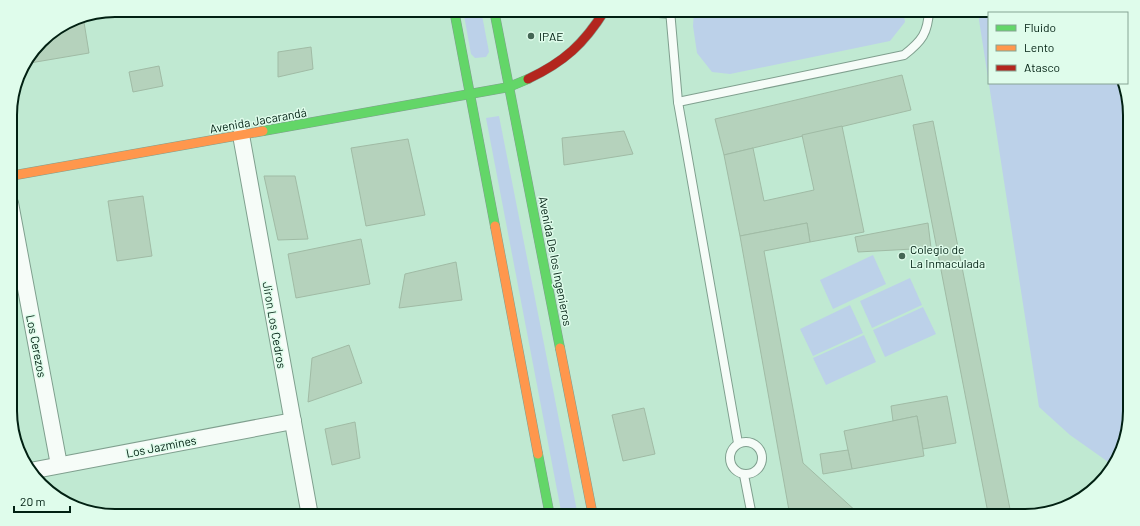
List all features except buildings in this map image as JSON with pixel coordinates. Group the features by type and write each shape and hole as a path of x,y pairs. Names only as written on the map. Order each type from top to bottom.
{"street":[{"path":"455,17 549,509"},
{"name":"Avenida De los Ingenieros","path":"495,17 592,509"},
{"name":"Avenida Jacarandá","path":"17,175 509,87 544,73 570,55 592,31 601,17"},
{"name":"Jiron Los Cedros","path":"240,135 309,509"},
{"name":"Los Cerezos","path":"17,257 59,465"},
{"name":"Los Jazmines","path":"36,470 293,421"}],"lane":[{"path":"670,17 678,102 738,443"},
{"path":"678,102 904,55 919,44 928,27 929,17"},
{"path":"738,443 753,443 759,448 762,455 762,462 758,469 752,474 744,475 736,472 731,465 729,457 732,449 738,443"},
{"path":"744,475 751,509"}],"shaded area":[{"path":"464,17 482,17 489,52 486,57 475,58 471,54"},
{"path":"694,17 904,17 905,22 890,41 730,74 712,72 697,53 693,26"},
{"path":"979,17 988,17 988,78"},
{"path":"989,84 1118,84 1123,115 1123,417 1118,442 1109,462 1070,435 1039,407"},
{"path":"499,116 577,509 561,509 486,118"},
{"path":"873,255 886,284 833,309 820,280"},
{"path":"910,278 922,305 872,328 860,301"},
{"path":"850,305 863,333 813,356 800,329"},
{"path":"923,307 936,334 885,357 873,330"},
{"path":"864,335 876,362 826,385 813,358"}],"traffic: fast":[{"path":"455,17 495,226"},
{"path":"495,17 560,348"},
{"path":"263,131 509,87 528,79"},
{"path":"538,454 549,509"}],"traffic: slow":[{"path":"17,175 263,131"},
{"path":"495,226 538,454"},
{"path":"560,348 592,509"}],"traffic: jam":[{"path":"528,79 541,73 563,59 581,42 600,17"}],"place":[{"name":"IPAE","path":"531,36"},
{"name":"Colegio de La Inmaculada","path":"902,256"}]}
